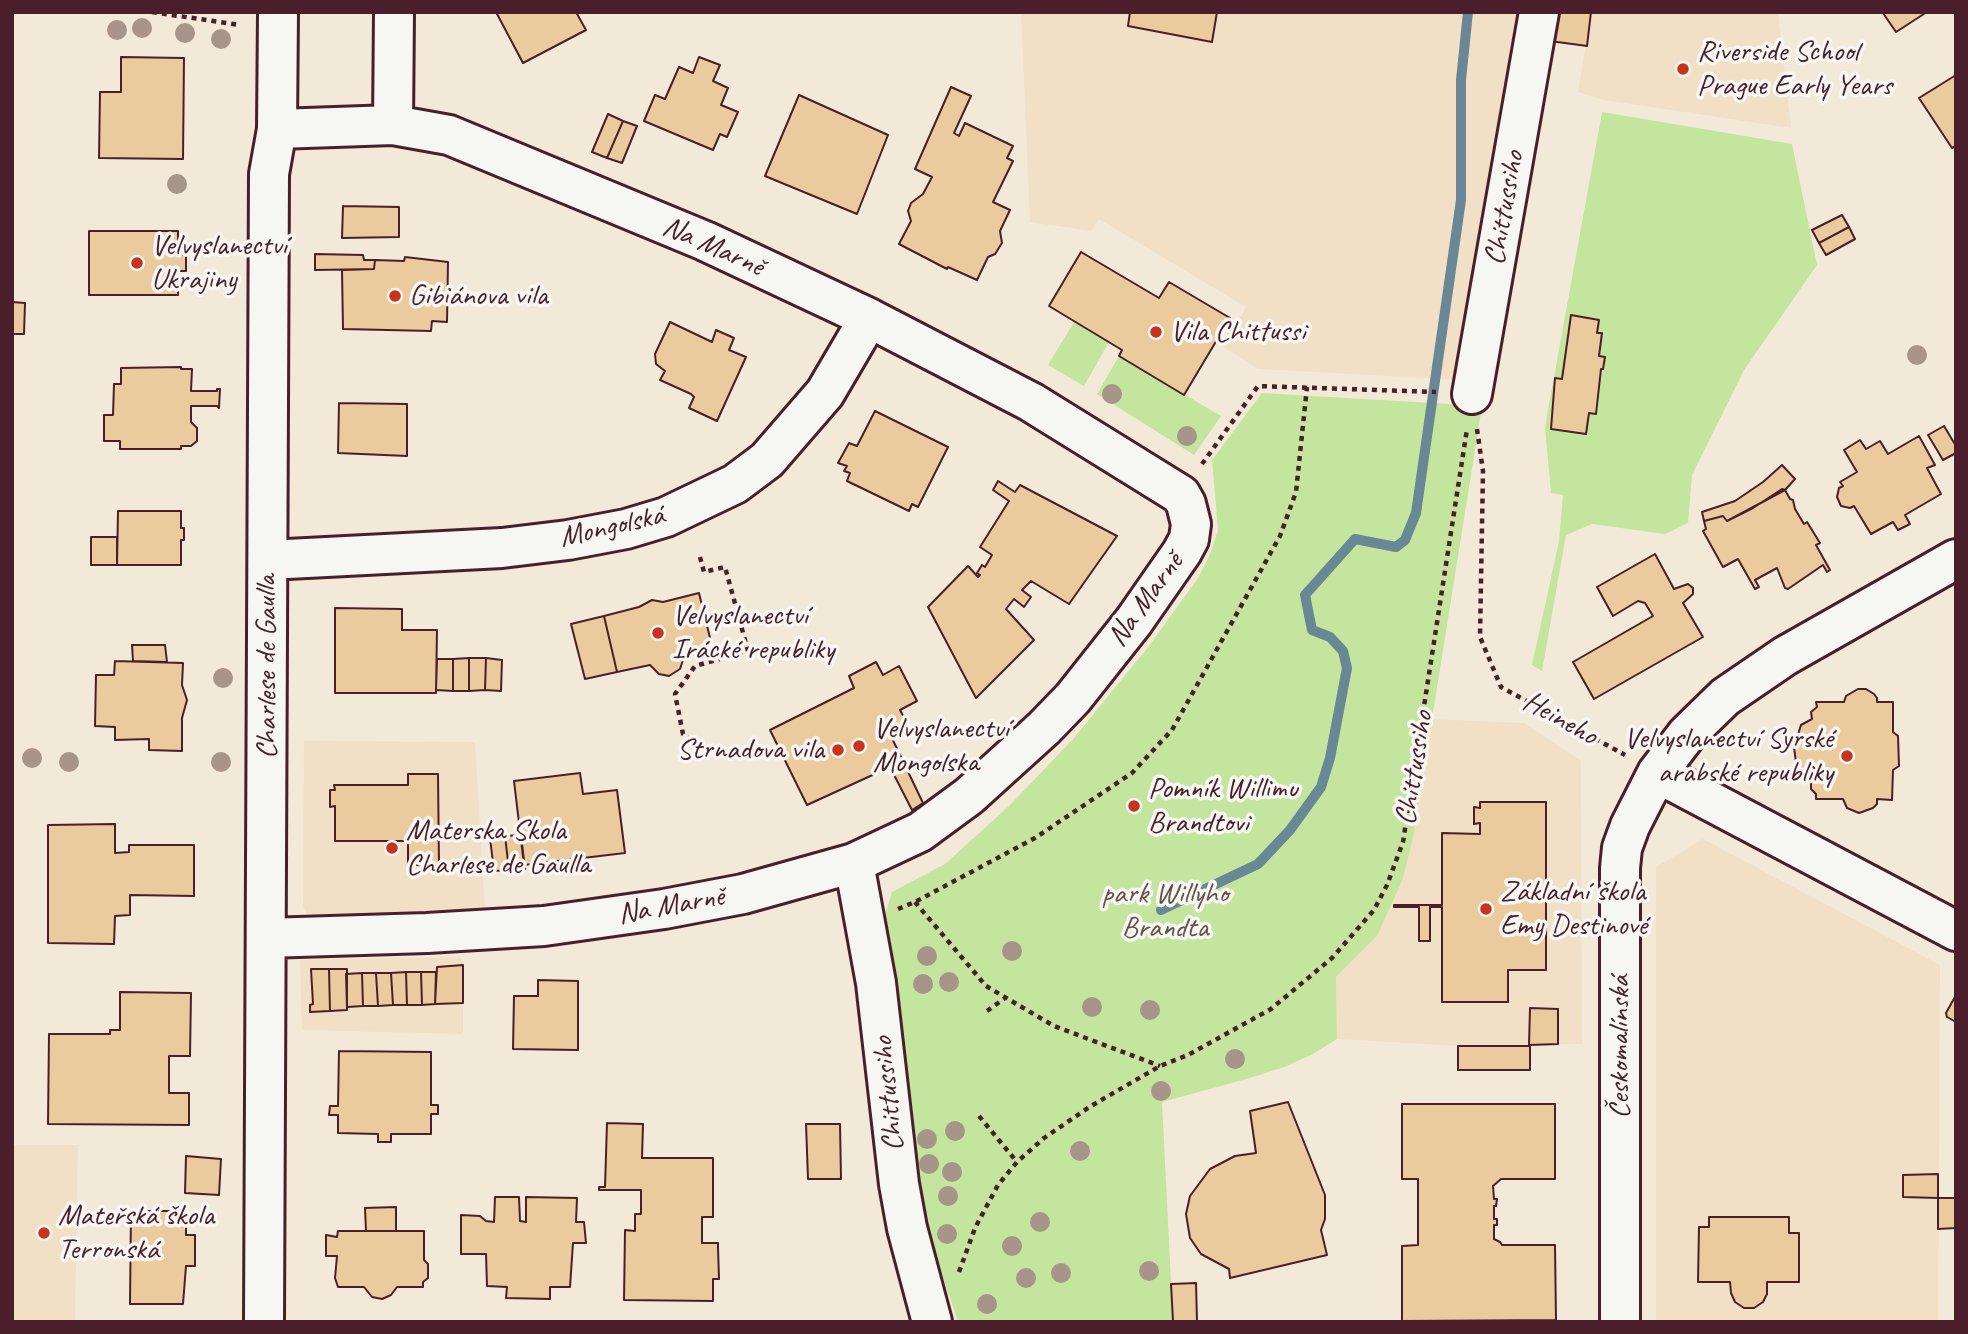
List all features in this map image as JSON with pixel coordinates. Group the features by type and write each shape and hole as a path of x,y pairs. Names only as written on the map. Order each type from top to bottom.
{"street":[{"path":"393,125 394,12"},
{"name":"Chittussiho","path":"1472,394 1539,12"},
{"name":"Charlese de Gaulla","path":"261,16 277,129 269,174 264,1322"},
{"name":"Na Marně","path":"266,938 544,926 664,909 743,894 854,863 920,832 969,796 1073,698 1134,621 1182,552 1189,539 1191,524 1181,495 1031,402 869,318 705,241 449,135 393,125 277,129"},
{"name":"Mongolská","path":"268,559 502,548 568,540 626,529 666,517 735,484 767,460 825,393 869,318"},
{"name":"Českomalínská","path":"1620,1322 1620,868 1622,848 1630,825 1657,772 1687,734 1726,697 1785,656 1956,559"},
{"path":"1657,772 1956,931"},
{"name":"Chittussiho","path":"854,863 876,983 899,1184 912,1248 932,1322"}],"path":[{"path":"152,12 239,26 261,16"},
{"path":"1181,495 1258,386 1472,394"},
{"path":"865,921 915,902 1035,838 1132,773 1172,730 1280,536 1296,492 1307,387"},
{"name":"Heineho","path":"1472,394 1483,471 1480,637 1501,687 1657,772"},
{"name":"Chittussiho","path":"956,1284 975,1228 998,1185 1017,1162 1044,1138 1091,1106 1160,1066 1188,1055 1271,1009 1332,958 1374,910 1403,842 1472,394"},
{"path":"700,557 704,572 725,567 748,651 695,666 675,694 683,734 709,753"},
{"path":"915,902 986,986 1055,1026 1160,1066"},
{"path":"987,1011 1005,998"},
{"path":"979,1116 1017,1162"}],"shaded area":[{"path":"1021,12 1521,12 1462,380 1258,369 1223,347 1246,307 1099,219 1091,231 1030,222"},
{"name":"Riverside School Prague Early Years","path":"1591,12 1778,12 1791,128 1604,100 1578,92"},
{"name":"Základní škola Emy Destinové","path":"1432,719 1524,723 1581,761 1582,1044 1458,1046 1337,1039 1336,977 1377,936 1413,838"},
{"name":"Materska Skola Charlese de Gaulla","path":"304,741 475,742 485,910 313,916 306,913 303,906"},
{"path":"1703,839 1940,965 1938,1322 1656,1322 1656,867"},
{"path":"461,957 463,1034 302,1030 300,960"},
{"name":"Mateřská škola Terronská","path":"12,1145 78,1145 75,1322 12,1322"}],"green space":[{"path":"1602,112 1792,144 1817,265 1744,370 1692,475 1688,523 1665,534 1592,524 1566,535 1542,671 1532,665 1559,541 1563,495 1551,493 1545,427"},
{"path":"1074,322 1109,342 1084,386 1048,365"},
{"path":"1119,356 1221,416 1194,455 1097,394"},
{"name":"park Willyho Brandta","path":"1262,393 1482,406 1413,838 1402,881 1377,936 1336,977 1337,1039 1284,1067 1162,1102 1173,1322 958,1322 934,1250 921,1196 907,1071 886,940 885,915 892,892 945,864 1010,805 1074,738 1149,646 1198,578 1210,554 1218,530 1212,460"}],"building":[{"path":"496,12 576,12 586,30 523,63"},
{"path":"1130,12 1217,12 1212,42 1128,26"},
{"path":"1555,12 1591,12 1587,46 1550,41"},
{"path":"1880,12 1927,12 1896,32"},
{"path":"121,57 184,58 183,159 99,158 100,92 121,92"},
{"path":"699,57 720,65 713,81 728,88 721,105 738,112 727,137 720,134 713,150 644,121 655,95 665,99 679,67 693,73"},
{"path":"1956,75 1956,146 1952,148 1919,98"},
{"path":"951,87 971,96 954,133 959,136 965,123 1013,146 1007,158 1013,161 993,202 1010,210 1000,231 1002,243 995,254 988,257 977,280 948,267 947,269 899,244 911,221 908,211 911,203 923,194 932,177 915,169"},
{"path":"799,95 888,135 857,214 765,176"},
{"path":"608,114 623,121 607,158 592,152"},
{"path":"623,121 637,126 622,163 607,158"},
{"path":"343,206 399,207 399,237 342,238"},
{"path":"1842,215 1849,227 1819,243 1812,230"},
{"path":"1849,227 1855,239 1826,255 1819,243"},
{"name":"Velvyslanectví Ukrajiny","path":"89,231 178,231 178,255 186,255 186,271 178,271 178,295 89,295"},
{"name":"Vila Chittussi","path":"1081,252 1159,298 1169,282 1230,318 1184,395 1119,356 1122,350 1049,306"},
{"path":"315,254 363,255 364,260 375,260 374,269 315,270"},
{"name":"Gibiánova vila","path":"405,257 448,262 447,322 432,321 431,331 343,329 342,270 374,269 375,260 404,261"},
{"path":"12,302 25,303 24,334 12,334"},
{"path":"1571,315 1599,320 1597,333 1602,333 1599,356 1605,357 1596,414 1589,413 1586,434 1551,429 1555,378 1562,379"},
{"path":"670,322 712,342 716,330 734,338 729,350 746,357 717,421 689,408 694,397 691,394 660,380 665,371 656,364 655,354"},
{"path":"121,368 192,369 191,391 220,389 219,408 191,406 191,422 197,428 197,441 191,446 181,446 181,449 120,449 120,441 104,441 104,415 113,415 114,384 121,384"},
{"path":"339,403 407,404 407,456 338,453"},
{"path":"875,411 948,447 918,507 912,504 909,511 847,481 850,473 844,471 847,466 838,463 849,443 857,446"},
{"path":"1944,426 1956,446 1956,453 1943,460 1928,435"},
{"path":"1919,436 1935,465 1927,468 1941,494 1905,515 1910,524 1898,530 1893,522 1871,534 1854,506 1841,506 1837,497 1839,488 1843,486 1840,482 1857,472 1844,450 1860,440 1866,449 1880,441 1888,454"},
{"path":"1782,465 1795,479 1785,490 1727,521 1723,516 1704,521 1702,512 1735,501"},
{"path":"998,481 1015,492 1020,485 1117,536 1069,604 1031,581 1022,590 1031,597 1024,607 1014,599 1006,609 1034,640 976,698 928,607 968,566 978,577 980,575 977,573 982,565 985,567 992,555 980,547 1009,501 993,490"},
{"path":"1782,489 1793,500 1804,524 1807,522 1820,543 1816,545 1830,570 1827,572 1823,565 1788,589 1785,588 1777,568 1755,580 1759,587 1755,589 1738,559 1723,567 1703,531 1706,529 1704,521 1723,516 1727,521"},
{"path":"118,511 181,511 184,540 181,540 181,565 117,565"},
{"path":"91,537 117,537 117,565 91,565"},
{"path":"1655,554 1674,589 1688,584 1693,588 1693,594 1683,603 1703,637 1594,699 1573,662 1653,616 1645,603 1638,601 1613,616 1597,587"},
{"name":"Velvyslanectví Irácké republiky","path":"699,593 713,650 684,657 680,669 669,676 659,674 650,665 617,672 604,616 639,607 652,600 663,602"},
{"path":"335,608 402,609 402,630 437,630 436,693 335,693"},
{"path":"604,616 617,672 585,679 571,624"},
{"path":"132,645 165,645 167,662 133,661"},
{"path":"469,658 486,658 485,690 469,691"},
{"path":"469,658 469,691 453,691 453,659"},
{"path":"486,658 502,660 501,691 485,690"},
{"path":"437,659 453,659 453,691 436,690"},
{"path":"115,661 183,663 182,685 187,700 182,718 182,751 149,750 149,739 115,740 115,727 95,726 96,675 114,675"},
{"name":"Strnadova vila","path":"876,662 883,675 899,666 917,701 900,710 907,723 889,732 923,803 912,810 890,767 807,805 770,730 854,688 849,676"},
{"name":"Velvyslanectví Syrské arabské republiky","path":"1858,689 1866,689 1874,694 1877,702 1893,702 1893,732 1898,736 1899,766 1893,770 1892,800 1877,799 1873,808 1859,813 1847,808 1843,799 1816,799 1811,782 1804,780 1797,771 1794,747 1801,725 1812,719 1811,712 1817,707 1816,702 1844,702 1846,696"},
{"path":"580,773 583,794 617,790 625,853 524,865 514,781"},
{"path":"408,774 438,774 439,865 408,865 408,841 335,841 335,806 330,807 330,790 335,790 334,785 408,785"},
{"path":"1480,802 1546,802 1546,970 1508,970 1508,1002 1442,1002 1442,907 1430,907 1430,941 1419,941 1419,907 1394,905 1442,905 1442,833 1480,834 1480,823 1474,824 1474,807 1480,808"},
{"path":"115,824 115,853 129,852 129,845 194,845 194,896 130,895 130,915 115,916 114,944 48,943 48,825"},
{"path":"521,835 525,869 509,870 505,836"},
{"path":"505,836 509,870 494,871 490,838"},
{"path":"463,965 463,1003 435,1004 437,967"},
{"path":"311,969 329,969 330,1011 310,1012 310,1005 313,1004"},
{"path":"329,969 347,969 347,1010 330,1011"},
{"path":"406,972 421,972 422,1005 407,1005"},
{"path":"406,972 407,1005 393,1005 391,973"},
{"path":"421,972 436,972 435,1004 422,1005"},
{"path":"362,973 363,1006 347,1007 346,974"},
{"path":"362,973 376,973 378,1006 363,1006"},
{"path":"376,973 391,973 393,1005 378,1006"},
{"path":"538,980 578,981 578,1050 513,1049 514,996 538,996"},
{"path":"120,992 191,993 190,1056 169,1056 169,1093 189,1093 189,1125 48,1124 49,1034 110,1034 110,1030 120,1030"},
{"path":"1956,995 1956,1022 1947,1017 1946,1013"},
{"path":"1530,1008 1558,1009 1558,1044 1529,1045"},
{"path":"1458,1046 1530,1046 1530,1070 1458,1070"},
{"path":"339,1051 431,1052 431,1105 438,1105 438,1114 431,1114 431,1134 391,1134 391,1142 378,1142 378,1134 338,1133 338,1115 329,1115 330,1106 338,1106"},
{"path":"1288,1102 1325,1195 1325,1219 1321,1230 1327,1255 1230,1278 1229,1269 1201,1254 1190,1238 1186,1214 1190,1196 1210,1169 1235,1156 1256,1153 1250,1111"},
{"path":"1402,1104 1555,1104 1555,1179 1501,1179 1493,1186 1494,1199 1497,1199 1494,1206 1497,1225 1494,1225 1494,1239 1502,1245 1555,1245 1556,1320 1402,1321 1402,1246 1418,1245 1418,1179 1402,1179"},
{"path":"607,1123 643,1124 642,1158 713,1158 713,1217 702,1217 702,1243 718,1243 719,1279 713,1279 713,1301 624,1300 625,1230 635,1231 635,1214 641,1214 641,1190 599,1190 599,1187 605,1187"},
{"path":"806,1124 840,1124 841,1179 808,1179"},
{"path":"186,1156 221,1159 219,1195 185,1193"},
{"path":"1938,1174 1938,1198 1903,1197 1903,1175"},
{"path":"495,1197 519,1197 520,1221 526,1222 526,1197 577,1198 576,1222 584,1222 586,1243 573,1243 570,1287 550,1287 550,1299 506,1298 507,1287 487,1286 486,1254 461,1254 461,1215 480,1216 486,1221 494,1222"},
{"path":"1938,1198 1956,1198 1956,1228 1938,1229"},
{"path":"396,1207 396,1231 366,1231 365,1208"},
{"path":"131,1211 186,1211 186,1235 195,1235 195,1266 186,1266 183,1304 130,1304"},
{"path":"1709,1217 1789,1217 1789,1233 1799,1233 1799,1282 1767,1282 1767,1294 1763,1302 1754,1308 1744,1308 1735,1302 1730,1282 1698,1282 1699,1227 1709,1227"},
{"path":"338,1231 424,1231 424,1260 428,1264 428,1278 423,1282 423,1287 397,1287 391,1295 382,1299 372,1297 364,1287 338,1287 335,1278 337,1256 326,1256 326,1235 337,1237"},
{"path":"1196,1283 1197,1321 1173,1321 1171,1284"}],"waterway":[{"path":"1161,910 1258,864 1290,830 1321,787 1330,758 1347,668 1343,651 1330,637 1312,630 1305,595 1355,539 1396,547 1405,540 1416,513 1461,200 1461,80 1468,12"}],"place":[{"name":"Riverside School Prague Early Years","path":"1683,69"},
{"name":"Velvyslanectví Ukrajiny","path":"137,263"},
{"name":"Gibiánova vila","path":"395,296"},
{"name":"Vila Chittussi","path":"1156,332"},
{"name":"Velvyslanectví Irácké republiky","path":"658,633"},
{"name":"Velvyslanectví Mongolska","path":"859,746"},
{"name":"Strnadova vila","path":"838,750"},
{"name":"Velvyslanectví Syrské arabské republiky","path":"1847,756"},
{"name":"Pomník Willimu Brandtovi","path":"1134,806"},
{"name":"Materska Skola Charlese de Gaulla","path":"392,848"},
{"name":"Základní škola Emy Destinové","path":"1486,909"},
{"name":"Mateřská škola Terronská","path":"44,1233"}]}
